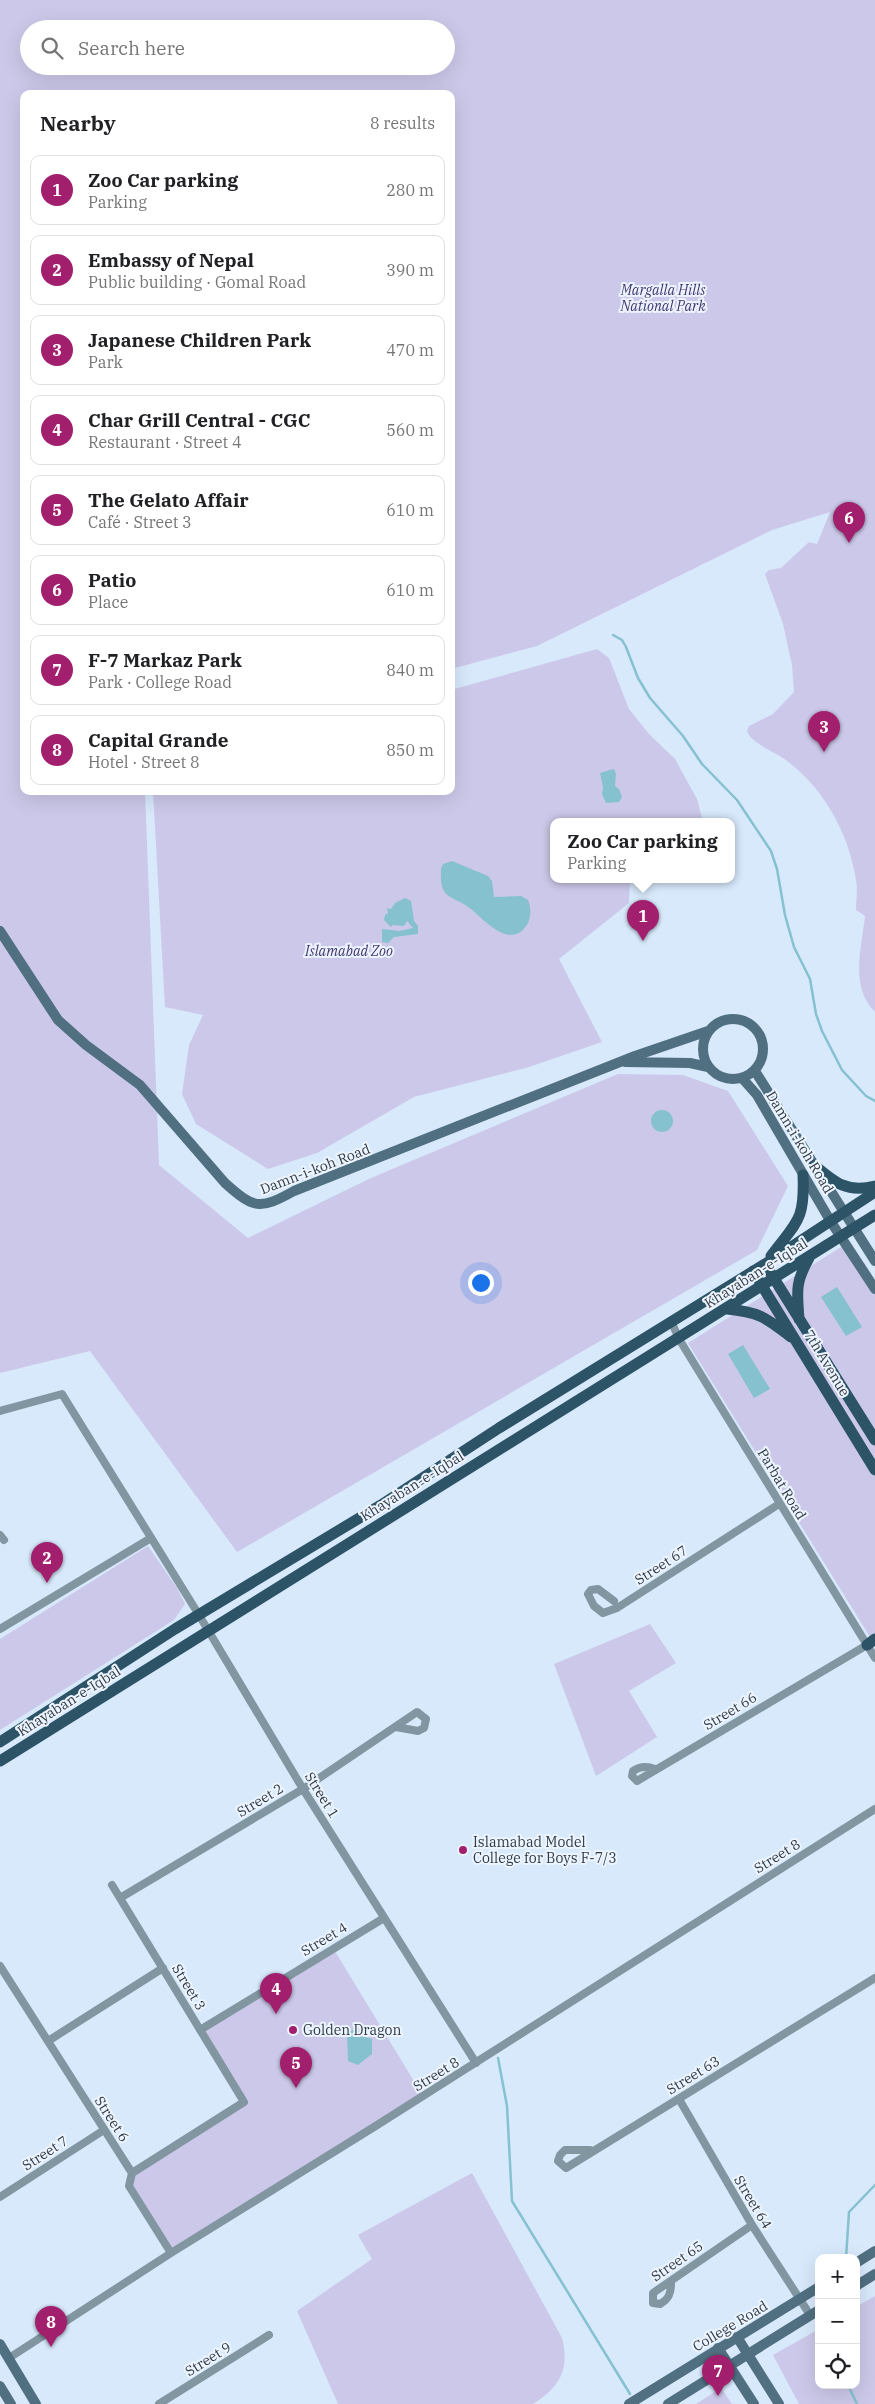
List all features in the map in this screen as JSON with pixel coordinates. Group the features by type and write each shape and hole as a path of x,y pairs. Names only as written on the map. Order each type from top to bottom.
{"main road":[{"name":"Damn-i-koh Road","path":"0,932 65,1027 140,1085 225,1183 238,1194 260,1205 271,1204 294,1191 622,1062 708,1031"},
{"path":"622,1062 690,1064 708,1067 723,1078 733,1080 742,1078 755,1071 762,1058 763,1042 759,1033 752,1025 743,1020 730,1019 718,1023 708,1031 703,1049 708,1067"},
{"name":"Damn-i-koh Road","path":"755,1071 875,1261"},
{"name":"Damn-i-koh Road","path":"742,1078 756,1095 831,1222"},
{"path":"814,1165 835,1182 846,1187 861,1190 875,1186"},
{"path":"766,1264 800,1219 804,1202 803,1175"},
{"name":"Khayaban-e-Iqbal","path":"0,1742 199,1615 380,1505 671,1321 766,1264 846,1213 875,1192"},
{"name":"Khayaban-e-Iqbal","path":"0,1761 809,1258 875,1215"},
{"path":"831,1222 875,1289"},
{"path":"799,1321 797,1288 799,1277 809,1258"},
{"name":"7th Avenue","path":"766,1264 799,1321 875,1440"},
{"name":"7th Avenue","path":"753,1271 874,1470"},
{"path":"727,1309 760,1314 797,1341"},
{"path":"860,2260 875,2251"},
{"path":"860,2283 875,2274"},
{"name":"College Road","path":"629,2404 815,2290"},
{"path":"668,2404 815,2312"},
{"path":"737,2337 779,2404"},
{"path":"0,2344 36,2404"},
{"path":"718,2348 754,2404"},
{"path":"0,2386 11,2404"}],"street":[{"name":"Parbat Road","path":"671,1321 679,1339 779,1504 871,1642 875,1658"},
{"name":"Street 1","path":"0,1411 62,1394 199,1615 303,1789 476,2063"},
{"name":"Street 67","path":"614,1601 598,1589 591,1590 588,1594 594,1606 603,1613 617,1608 779,1504"},
{"path":"0,1629 151,1538"},
{"name":"Street 66","path":"655,1769 649,1767 637,1768 633,1771 632,1776 637,1781 871,1642"},
{"name":"Street 2","path":"120,1898 303,1789 417,1712 426,1718 424,1728 418,1732 396,1727"},
{"name":"Street 8","path":"9,2358 171,2253 476,2063 875,1809"},
{"name":"Street 3","path":"112,1885 244,2102 132,2172"},
{"name":"Street 4","path":"200,2030 384,1918"},
{"path":"48,2041 162,1968"},
{"name":"Street 6","path":"1,1969 132,2172"},
{"name":"Street 63","path":"590,2150 565,2150 560,2155 558,2161 566,2168 875,1978"},
{"name":"Street 64","path":"679,2099 752,2225 800,2299 815,2312"},
{"name":"Street 7","path":"0,2197 104,2130"},
{"path":"132,2172 129,2186 171,2253"},
{"name":"Street 65","path":"671,2283 670,2296 666,2301 660,2304 653,2303 653,2294 752,2225"},
{"name":"Street 9","path":"159,2404 269,2335"}],"green space":[{"name":"Margalla Hills National Park","path":"0,0 875,0 875,1012 867,1002 862,990 859,966 865,916 856,910 856,880 847,845 840,828 832,811 810,782 783,758 753,739 747,731 749,726 773,714 794,692 792,665 783,624 765,574 769,570 781,568 809,542 817,544 830,512 772,530 537,646 455,668 455,90 20,90 20,795 145,795 159,1165 248,1238 371,1178 618,1074 683,1075 728,1091 788,1186 757,1250 237,1552 90,1351 0,1373"},
{"name":"Islamabad Zoo","path":"597,649 609,658 629,709 649,734 675,759 697,799 702,818 550,818 550,883 630,883 629,903 559,959 602,1042 529,1067 414,1097 317,1153 268,1169 196,1124 182,1094 189,1045 203,1015 165,1007 153,795 455,795 455,689"},
{"path":"849,1242 875,1283 875,1645 688,1343"},
{"path":"148,1546 177,1588 185,1604 174,1620 0,1730 0,1639"},
{"path":"650,1624 676,1663 629,1691 657,1737 596,1776 554,1664"},
{"path":"333,1948 423,2096 171,2253 129,2186 132,2173 244,2102 200,2030"},
{"path":"472,2173 562,2338 565,2359 561,2376 550,2391 533,2404 338,2404 297,2311 372,2259 358,2235"},
{"path":"875,2296 875,2404 799,2404 773,2355 815,2331 815,2389 860,2389 860,2305"},
{"path":"721,2388 732,2404 696,2404"}],"water":[{"path":"614,769 616,774 615,786 619,789 622,797 619,802 606,803 602,794 603,787 600,773"},
{"path":"452,861 488,876 492,881 494,897 521,896 528,900 530,917 528,923 521,931 514,935 498,931 466,905 447,894 442,885 441,869 443,864"},
{"path":"405,898 411,901 414,921 418,926 418,934 394,937 388,943 382,942 382,929 399,931 413,928 407,921 404,926 393,925 391,927 384,920 385,915 388,913 387,908 391,909 395,903"},
{"path":"662,1110 670,1113 673,1121 670,1129 662,1132 654,1129 651,1121 654,1113"},
{"path":"837,1287 862,1327 846,1336 821,1297"},
{"path":"743,1345 770,1389 754,1398 728,1354"},
{"path":"354,2029 360,2030 362,2036 372,2039 372,2054 358,2065 348,2061 347,2033"}],"waterway":[{"path":"613,635 622,640 638,678 650,698 683,736 702,764 737,800 771,851 777,869 785,915 794,947 810,979 816,1014 822,1031 842,1070 866,1096 875,1101"},
{"path":"498,2058 507,2106 512,2201 630,2394"},
{"path":"846,2254 849,2212 875,2185"},
{"path":"850,2389 857,2404"}],"place":[{"name":"Patio","path":"849,543"},
{"name":"Japanese Children Park","path":"824,752"},
{"name":"Zoo Car parking","path":"643,941"},
{"name":"Embassy of Nepal","path":"47,1583"},
{"name":"Islamabad Model College for Boys F-7/3","path":"463,1850"},
{"name":"Char Grill Central - CGC","path":"276,2014"},
{"name":"Golden Dragon","path":"293,2030"},
{"name":"The Gelato Affair","path":"296,2088"},
{"name":"Capital Grande","path":"51,2347"},
{"name":"F-7 Markaz Park","path":"718,2396"}]}
